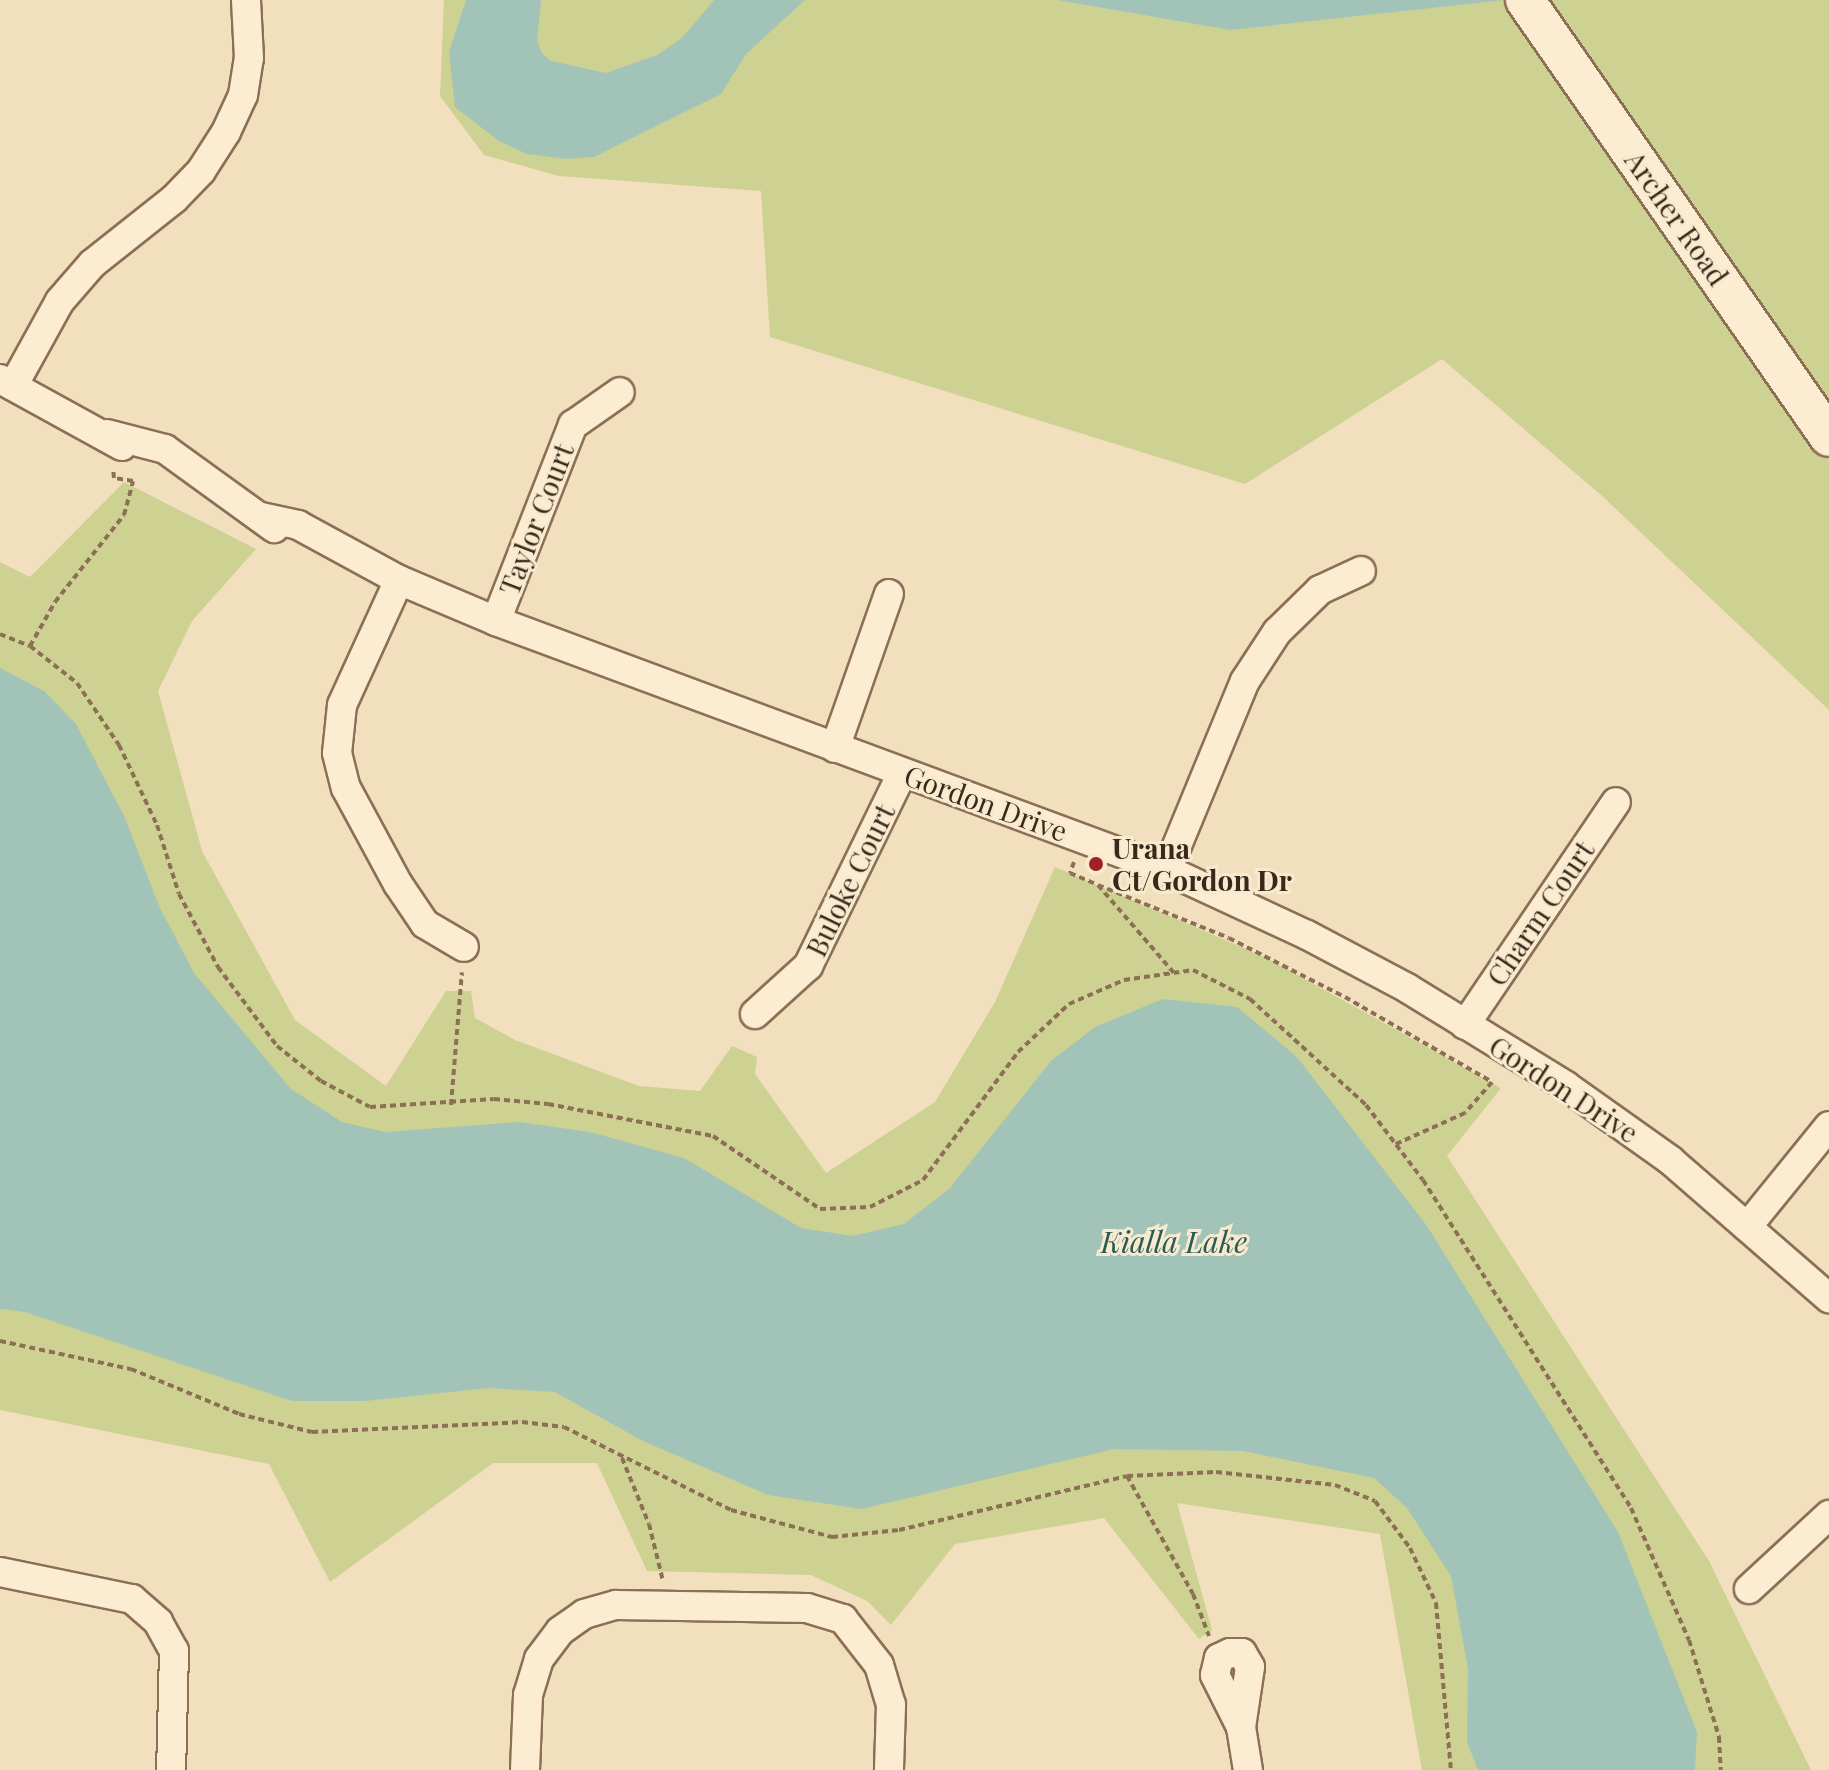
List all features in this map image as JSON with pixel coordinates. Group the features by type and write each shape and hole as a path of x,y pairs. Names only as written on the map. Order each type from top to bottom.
{"main road":[{"name":"Archer Road","path":"1525,0 1829,437"}],"street":[{"path":"7,383 60,301 92,264 174,199 201,171 226,132 243,95 249,58 246,0"},
{"name":"Gordon Drive","path":"7,383 107,434 165,449 182,464 261,517 298,525 399,580 496,621 1167,870 1330,947 1566,1086 1670,1160 1829,1298"},
{"name":"Taylor Court","path":"496,621 573,425 620,392"},
{"path":"1167,870 1245,681 1277,632 1320,590 1361,571"},
{"path":"399,580 342,705 337,753 346,788 398,884 425,924 464,947"},
{"path":"835,748 889,594"},
{"name":"Buloke Court","path":"755,1014 808,966 902,773"},
{"name":"Charm Court","path":"1465,1025 1616,802"},
{"path":"1747,1227 1829,1126"},
{"path":"1749,1589 1829,1515"},
{"path":"0,1572 132,1599 158,1622 174,1651 171,1770"},
{"path":"525,1770 528,1695 539,1659 560,1631 584,1614 616,1605 807,1608 843,1619 879,1665 891,1705 889,1770"},
{"path":"1215,1666 1218,1684 1241,1727 1248,1770"}],"path":[{"path":"30,646 55,602 124,515 133,481 114,478 107,434"},
{"path":"0,634 30,646 77,683 119,745 198,931 218,967 277,1046 321,1081 370,1107 451,1105 494,1099 548,1104 713,1136 820,1209 870,1207 923,1180 1018,1052 1069,1004 1124,980 1193,970 1250,999 1366,1105 1396,1144 1631,1508 1689,1640 1719,1737 1721,1770"},
{"path":"1084,838 1070,873 1229,938 1345,997 1492,1082 1465,1113 1396,1144"},
{"path":"1098,885 1174,973"},
{"path":"451,1105 464,947"},
{"path":"0,1341 131,1369 239,1414 312,1432 522,1422 564,1427 731,1510 832,1537 899,1530 1127,1476 1272,1475 1335,1485 1375,1501 1410,1548 1436,1603 1451,1770"},
{"path":"621,1455 659,1555 661,1606"},
{"path":"1127,1476 1204,1617 1215,1666"}],"green space":[{"path":"444,0 1829,0 1829,710 1601,495 1442,359 1245,484 770,337 761,191 559,176 484,155 440,96"},
{"name":"Kialla Lake","path":"124,482 256,549 192,621 158,691 202,851 295,1020 386,1086 446,991 471,991 475,1018 515,1040 639,1086 700,1091 732,1046 757,1057 755,1074 826,1173 935,1102 995,1002 1055,867 1267,958 1501,1088 1447,1156 1709,1561 1811,1770 1422,1770 1380,1534 1177,1503 1212,1630 1199,1639 1104,1518 955,1544 891,1625 867,1601 811,1575 647,1571 597,1463 493,1463 330,1582 269,1464 0,1410 0,562 30,577"}],"water":[{"path":"466,0 541,0 537,41 542,53 551,61 606,73 657,55 682,38 714,0 805,0 746,54 721,94 594,157 568,159 527,154 499,141 455,107 449,52"},
{"path":"1058,0 1504,0 1230,30"},
{"name":"Kialla Lake","path":"0,668 44,691 76,724 125,818 159,906 194,973 291,1089 342,1122 385,1132 519,1122 590,1132 684,1158 801,1228 852,1236 904,1224 950,1188 1051,1061 1095,1027 1163,999 1237,1007 1297,1057 1427,1226 1618,1532 1697,1732 1695,1770 1478,1770 1467,1742 1468,1669 1451,1576 1407,1508 1374,1478 1243,1451 1114,1449 862,1509 768,1495 641,1440 555,1392 488,1388 365,1401 292,1401 25,1312 0,1309"}],"place":[{"name":"Urana Ct/Gordon Dr","path":"1096,864"}]}
